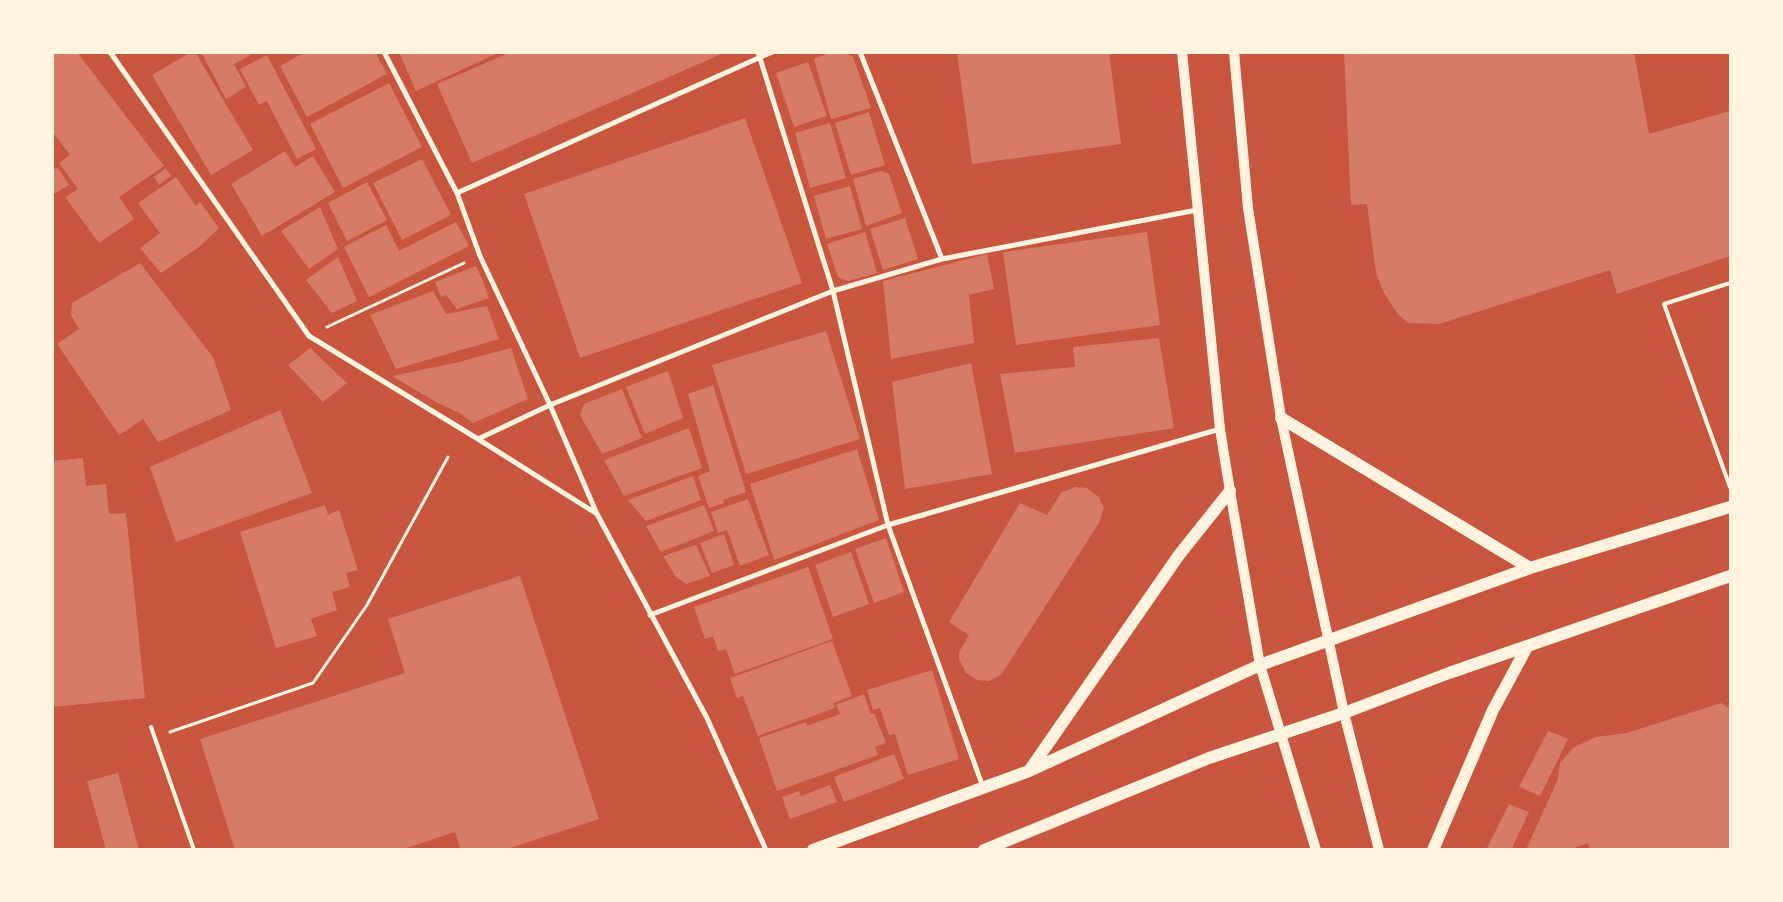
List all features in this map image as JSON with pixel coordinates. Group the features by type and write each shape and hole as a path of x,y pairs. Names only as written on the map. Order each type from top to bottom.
{"main road":[{"path":"1182,52 1220,429 1230,491 1260,665 1316,850"},
{"path":"1234,52 1248,208 1281,418 1344,713 1379,850"},
{"path":"1281,418 1530,568"},
{"path":"1029,771 1179,555 1230,491"},
{"path":"813,850 1029,771 1260,665 1530,568 1730,507"},
{"path":"994,848 1210,758 1344,713 1449,673 1730,576"},
{"path":"1433,850 1493,710 1527,647"}],"street":[{"path":"110,52 309,336 597,514"},
{"path":"384,52 457,194 480,256 550,405 597,514 706,718 766,850"},
{"path":"457,194 759,55 772,52"},
{"path":"860,52 942,259"},
{"path":"759,55 833,291 888,525 983,788"},
{"path":"478,439 550,405 833,291 942,259 1197,210"},
{"path":"650,615 888,525 1220,429"}],"lane":[{"path":"1730,283 1664,304 1730,487"},
{"path":"152,727 194,850"}],"path":[{"path":"309,336 480,256"},
{"path":"155,737 313,683 368,605 448,457"}],"building":[{"path":"52,52 77,52 164,166 119,197 134,219 99,243 65,197 78,189 59,163 70,155 52,131"},
{"path":"191,52 195,52 253,150 211,175 152,75"},
{"path":"201,52 256,52 234,64 246,87 226,99"},
{"path":"305,52 375,52 387,74 307,117 280,66"},
{"path":"399,52 500,52 416,91"},
{"path":"511,52 726,52 472,163 437,84"},
{"path":"832,52 844,52 853,57 871,108 831,119 814,59"},
{"path":"957,52 1109,52 1121,144 972,164"},
{"path":"1344,52 1634,52 1649,134 1730,111 1730,256 1617,294 1610,270 1439,324 1408,323 1397,313 1384,293 1376,273 1367,204 1351,205"},
{"path":"267,55 316,149 297,159 267,101 259,105 240,69"},
{"path":"808,62 827,116 794,127 776,73"},
{"path":"389,83 422,147 343,188 310,124"},
{"path":"869,112 885,165 851,175 835,123"},
{"path":"745,118 802,283 580,358 524,194"},
{"path":"830,123 846,178 810,188 795,133"},
{"path":"285,151 295,167 313,156 335,192 262,236 231,184"},
{"path":"422,159 451,215 402,240 373,183"},
{"path":"52,164 55,169 58,168 69,185 52,195"},
{"path":"166,168 171,176 159,185 154,177"},
{"path":"881,171 889,174 902,213 866,226 853,179"},
{"path":"176,177 196,206 200,202 219,228 199,247 161,273 140,248 160,233 138,203"},
{"path":"367,182 387,220 347,241 328,203"},
{"path":"850,186 862,229 826,239 814,196"},
{"path":"320,207 338,249 309,269 281,231"},
{"path":"905,218 918,259 883,270 870,229"},
{"path":"456,222 469,246 369,297 344,247 386,225 399,251"},
{"path":"865,232 877,273 848,281 838,277 827,244"},
{"path":"1147,232 1160,325 1016,345 1003,252"},
{"path":"987,254 994,289 969,295 974,343 891,359 883,281"},
{"path":"338,257 357,301 332,313 306,280"},
{"path":"140,263 213,357 231,410 158,442 143,419 119,435 57,344 79,329 71,315 72,303"},
{"path":"476,266 489,298 457,309 446,295 441,297 435,282"},
{"path":"433,291 446,314 487,306 499,339 396,369 370,315"},
{"path":"826,331 860,439 746,474 712,365"},
{"path":"1159,338 1174,428 1015,453 1000,374 1075,367 1073,347"},
{"path":"310,348 347,383 323,402 288,365"},
{"path":"511,348 528,399 473,423 461,414 436,402 392,376 455,363"},
{"path":"971,363 992,474 905,489 892,382"},
{"path":"668,371 683,418 645,434 626,387"},
{"path":"713,385 746,492 723,500 724,503 709,508 698,476 710,471 688,394"},
{"path":"622,389 642,438 602,454 580,415 584,404"},
{"path":"280,410 312,493 176,542 150,467"},
{"path":"689,428 702,468 624,496 604,460"},
{"path":"857,449 879,520 774,560 750,484"},
{"path":"83,458 86,486 106,484 109,514 126,513 145,698 52,707 52,461"},
{"path":"693,476 701,500 646,521 628,500"},
{"path":"1075,487 1087,488 1099,497 1104,508 1099,523 1001,675 989,681 977,680 966,673 959,659 959,652 969,635 949,622 1020,503 1047,515 1062,492"},
{"path":"748,499 769,555 740,566 727,530 718,533 711,512"},
{"path":"325,505 328,515 339,510 358,570 346,573 350,587 332,592 337,610 311,619 317,636 276,648 240,532"},
{"path":"704,505 714,531 661,552 646,526"},
{"path":"724,534 734,565 712,573 700,543"},
{"path":"886,538 904,592 874,603 855,549"},
{"path":"696,545 710,576 686,584 676,577 663,556"},
{"path":"851,552 869,604 833,617 815,565"},
{"path":"808,567 833,639 735,674 726,649 718,651 713,636 705,639 694,607"},
{"path":"520,576 599,819 504,850 461,850 455,832 401,850 235,850 200,739 405,673 388,619"},
{"path":"832,641 852,696 833,703 835,708 758,736 743,696 737,698 730,678"},
{"path":"932,670 959,759 908,775 895,734 889,735 880,708 873,710 867,690"},
{"path":"864,694 871,714 874,713 886,743 875,747 878,755 777,791 759,738 806,722 807,726 840,714 836,705"},
{"path":"1721,703 1730,709 1730,850 1590,850 1588,843 1568,850 1526,850 1558,779 1560,763 1573,748 1596,737 1627,733"},
{"path":"1548,731 1568,739 1540,796 1519,787"},
{"path":"894,754 904,779 844,802 834,777"},
{"path":"118,773 139,850 106,850 87,781"},
{"path":"830,785 837,802 790,819 782,797 799,791 801,796"},
{"path":"1509,804 1529,812 1511,850 1486,850"}]}
